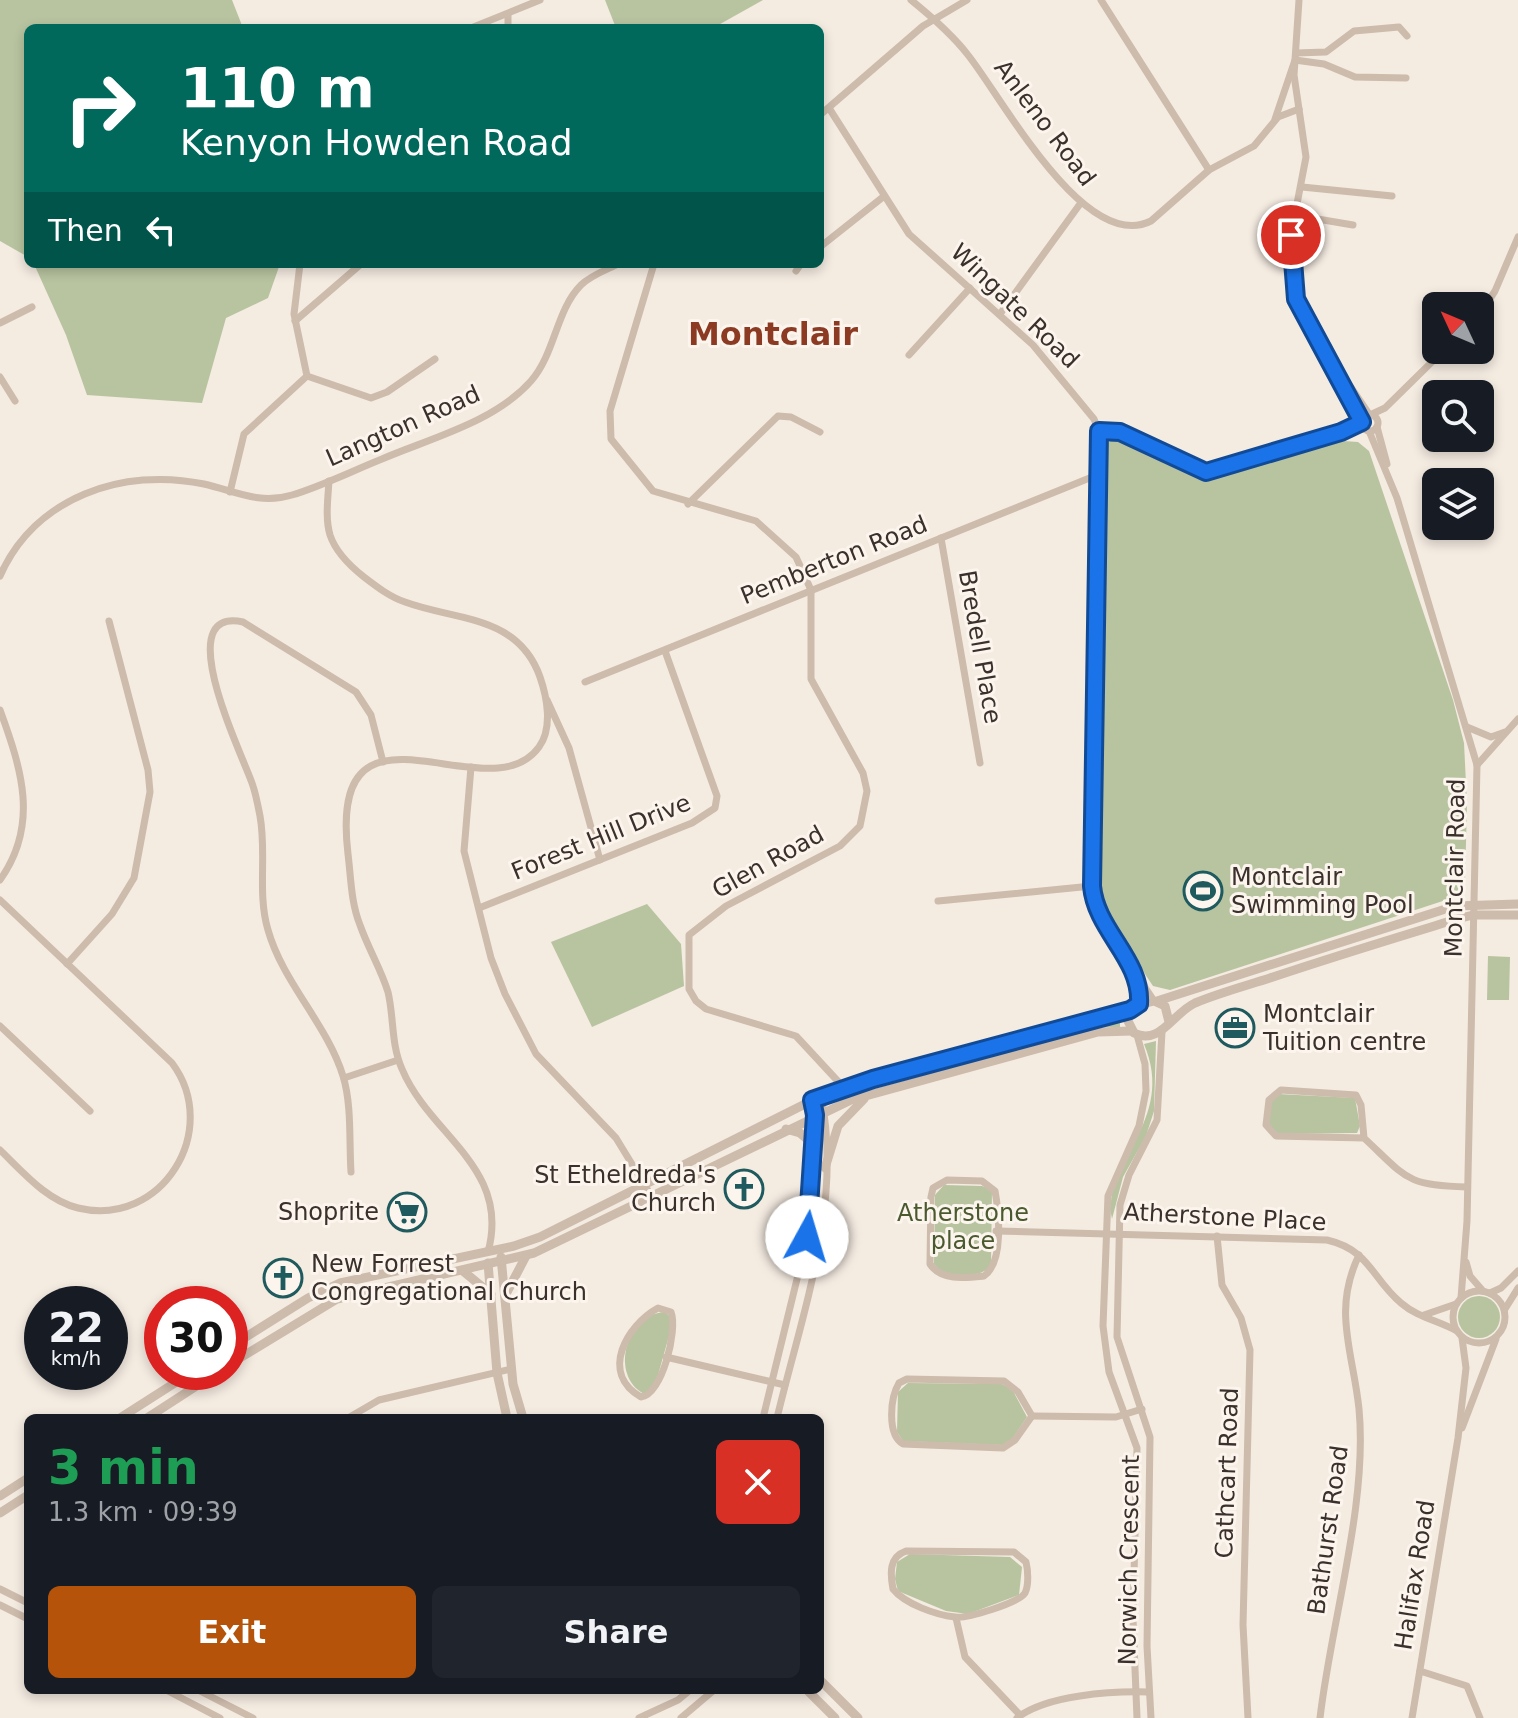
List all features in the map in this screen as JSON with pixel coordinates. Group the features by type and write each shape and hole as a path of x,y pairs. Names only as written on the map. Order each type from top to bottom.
{"street":[{"path":"482,24 540,0"},
{"name":"Anleno Road","path":"911,0 936,20 970,57 1080,204 1116,224 1141,226 1160,214 1209,170 1254,146 1281,114 1299,109"},
{"path":"824,112 923,26 967,0"},
{"path":"1101,0 1209,170"},
{"name":"Montclair Road","path":"1299,0 1295,57 1306,157 1294,215 1291,256 1296,299 1369,422 1393,490 1477,765 1465,1260 1458,1301"},
{"path":"508,14 508,24"},
{"path":"1295,57 1326,52 1354,31 1399,27 1407,36"},
{"path":"1295,57 1324,64 1355,77 1406,78"},
{"name":"Anleno Road","path":"1274,121 1295,57"},
{"name":"Wingate Road","path":"829,108 909,234 1042,354 1089,411 1099,431"},
{"path":"1302,187 1392,196"},
{"path":"824,244 883,197"},
{"path":"1000,314 1080,204"},
{"path":"1294,215 1353,225"},
{"path":"1494,293 1518,237"},
{"path":"299,268 294,296 295,321 307,376"},
{"path":"295,321 356,268"},
{"name":"Langton Road","path":"0,576 15,550 41,521 72,498 91,490 112,484 179,480 259,499 274,499 329,481 474,420 510,399 537,374 577,289 611,268"},
{"name":"Glen Road","path":"653,268 610,411 609,432 646,486 688,504 761,524 796,557 811,590 810,673 865,780 864,815 856,832 831,852 726,906 692,931 687,943 692,996 701,1005 735,1019 796,1036 845,1087 851,1104"},
{"path":"909,355 970,288"},
{"path":"0,323 32,307"},
{"path":"307,376 375,398 435,359"},
{"path":"1169,1022 1168,1010 1155,1001 1097,915 1092,886 1099,431 1120,432 1206,472 1369,422 1430,364"},
{"path":"230,492 244,434 307,376"},
{"path":"0,377 15,401"},
{"path":"688,504 778,416 791,417 820,432"},
{"name":"Pemberton Road","path":"585,682 1097,475"},
{"path":"329,481 329,528 335,546 347,562 383,591 404,602 481,621 511,635 532,659 569,748 600,860"},
{"name":"Bredell Place","path":"941,538 980,763"},
{"path":"67,964 112,914 130,887 150,792 148,770 109,621"},
{"path":"351,1172 344,1078 268,930 263,899 265,854 256,796 211,667 211,643 219,626 226,622 243,622 356,692 371,715 383,762"},
{"name":"Forest Hill Drive","path":"479,908 703,818 717,803 665,651"},
{"path":"506,1414 497,1373 488,1265 493,1237 489,1194 483,1180 412,1088 398,1060 387,989 355,909 345,828 346,806 354,785 367,769 383,762 421,760 506,768 536,751 546,731 546,698"},
{"path":"0,710 19,761 25,810 14,858 0,880"},
{"path":"1477,765 1518,719"},
{"path":"1467,727 1491,737 1506,731"},
{"path":"471,767 464,851 491,958 531,1046 611,1131 652,1197"},
{"path":"938,901 1092,886"},
{"path":"0,900 159,1049 179,1073 191,1105 188,1146 171,1177 132,1205 104,1210 76,1207 59,1201 0,1150"},
{"path":"248,1336 308,1298 340,1283 488,1252 540,1237 817,1098 845,1087 1135,1007 1473,903 1518,904"},
{"path":"248,1353 337,1299 526,1256 786,1129 869,1094 1098,1032 1162,1032 1188,1007 1207,999 1473,915 1518,915"},
{"path":"1288,958 1293,971"},
{"path":"1134,1033 1127,1019 1135,1007 1138,977"},
{"path":"1203,986 1207,999"},
{"path":"0,1026 90,1111"},
{"name":"Norwich Crescent","path":"1151,1718 1147,1599 1150,1447 1142,1409 1117,1337 1123,1193 1152,1134 1160,1106 1162,1032"},
{"name":"Norwich Crescent","path":"1134,1033 1147,1072 1144,1107 1134,1140 1111,1183 1106,1232 1103,1341 1109,1372 1128,1415 1137,1448 1133,1599 1137,1718"},
{"path":"344,1078 398,1060"},
{"path":"1364,1138 1361,1105 1351,1093 1281,1090 1270,1097 1266,1121 1271,1135 1364,1138 1413,1182 1467,1187"},
{"path":"778,1414 824,1227 825,1168 817,1098"},
{"path":"825,1168 838,1126 851,1104"},
{"path":"764,1414 810,1226 813,1144 820,1113"},
{"path":"786,1129 800,1133 813,1144"},
{"path":"947,1180 990,1184 996,1195 996,1231 996,1256 989,1273 976,1277 938,1273 930,1262 933,1188 947,1180"},
{"name":"Atherstone Place","path":"996,1231 1327,1240 1359,1255 1399,1301 1459,1334"},
{"name":"Cathcart Road","path":"1217,1236 1222,1285 1241,1318 1250,1350 1243,1625 1248,1718"},
{"path":"493,1237 501,1249 511,1369 522,1414"},
{"name":"Bathurst Road","path":"1320,1718 1360,1462 1359,1406 1344,1311 1348,1278 1359,1255"},
{"path":"505,1297 526,1256"},
{"path":"1465,1260 1470,1276 1505,1309"},
{"path":"462,1271 478,1280 491,1294"},
{"path":"1422,1316 1501,1288 1518,1271"},
{"name":"Halifax Road","path":"1458,1438 1497,1337 1505,1324 1505,1309 1518,1288"},
{"name":"Halifax Road","path":"1412,1718 1458,1438 1466,1368 1453,1318 1458,1301"},
{"path":"662,1307 670,1310 674,1323 666,1357 656,1390 645,1397 632,1391 620,1366 623,1341 636,1323 662,1307"},
{"path":"1459,1334 1476,1343 1497,1337"},
{"path":"666,1357 785,1385"},
{"path":"355,1414 379,1400 511,1369"},
{"path":"907,1379 1004,1381 1018,1392 1032,1416 1012,1443 1003,1448 907,1445 896,1440 893,1432 895,1391 899,1383 907,1379"},
{"path":"126,1414 164,1390"},
{"path":"153,1414 190,1390"},
{"path":"1032,1416 1128,1415 1142,1409"},
{"path":"0,1496 24,1481"},
{"path":"0,1513 24,1498"},
{"path":"1136,1508 1149,1507"},
{"path":"916,1550 1007,1552 1024,1559 1026,1589 1022,1596 956,1618 908,1601 897,1593 891,1578 897,1554 916,1550"},
{"path":"0,1589 24,1601"},
{"path":"1133,1599 1147,1599"},
{"path":"0,1605 24,1617"},
{"path":"956,1618 965,1657 1018,1716 1091,1695 1148,1692"},
{"path":"1420,1671 1467,1686 1480,1718"},
{"path":"824,1684 858,1718"},
{"path":"174,1694 220,1718"},
{"path":"206,1694 253,1718"},
{"path":"639,1718 685,1694"},
{"path":"681,1718 709,1694"},
{"path":"811,1694 835,1718"}],"green space":[{"path":"0,0 232,0 241,24 24,24 24,255 0,241"},
{"path":"605,0 763,0 720,24 614,24"},
{"path":"36,268 279,268 268,298 226,318 202,403 87,395 66,335"},
{"path":"1116,438 1203,479 1343,441 1358,442 1369,451 1453,700 1464,743 1467,804 1465,881 1452,898 1170,990 1153,986 1105,914 1096,851 1104,455 1107,443"},
{"path":"647,904 681,944 684,986 592,1027 551,942"},
{"path":"1488,956 1510,957 1509,1000 1487,1000"},
{"path":"1120,1018 1120,1027 1097,1027 859,1091 859,1088"},
{"path":"1156,1041 1154,1111 1146,1136 1123,1177 1112,1219 1112,1198 1117,1178 1145,1118 1151,1096 1152,1072 1144,1044"},
{"path":"1278,1094 1355,1098 1360,1126 1357,1133 1278,1134 1269,1125 1272,1098"},
{"name":"Atherstone place","path":"944,1185 982,1186 992,1190 991,1265 982,1272 944,1274 934,1264 935,1195"},
{"path":"1479,1296 1494,1302 1500,1317 1494,1332 1479,1338 1464,1332 1458,1317 1464,1302"},
{"path":"664,1312 670,1316 671,1329 654,1389 644,1394 633,1385 627,1374 627,1347 640,1323"},
{"path":"908,1383 1002,1384 1012,1389 1027,1417 1012,1439 1003,1445 903,1441 897,1432 898,1392"},
{"path":"910,1554 1010,1557 1022,1567 1019,1595 968,1614 946,1611 898,1591 895,1579 897,1562"}],"water":[{"name":"Montclair Swimming Pool","path":"1207,871 1224,893 1198,911 1182,889"}],"place":[{"name":"Montclair Swimming Pool","path":"1203,891"},
{"name":"Montclair Tuition centre","path":"1235,1028"},
{"name":"St Etheldreda's Church","path":"744,1189"},
{"name":"Shoprite","path":"407,1212"},
{"name":"New Forrest Congregational Church","path":"283,1278"}],"district":[{"name":"Montclair","path":"773,334"}],"route":[{"path":"807,1237 815,1115 812,1100 873,1079 1130,1010 1139,1004 1138,977 1097,915 1092,886 1099,431 1120,432 1189,467 1206,472 1341,432 1362,422 1363,418 1296,299 1291,235"}]}
